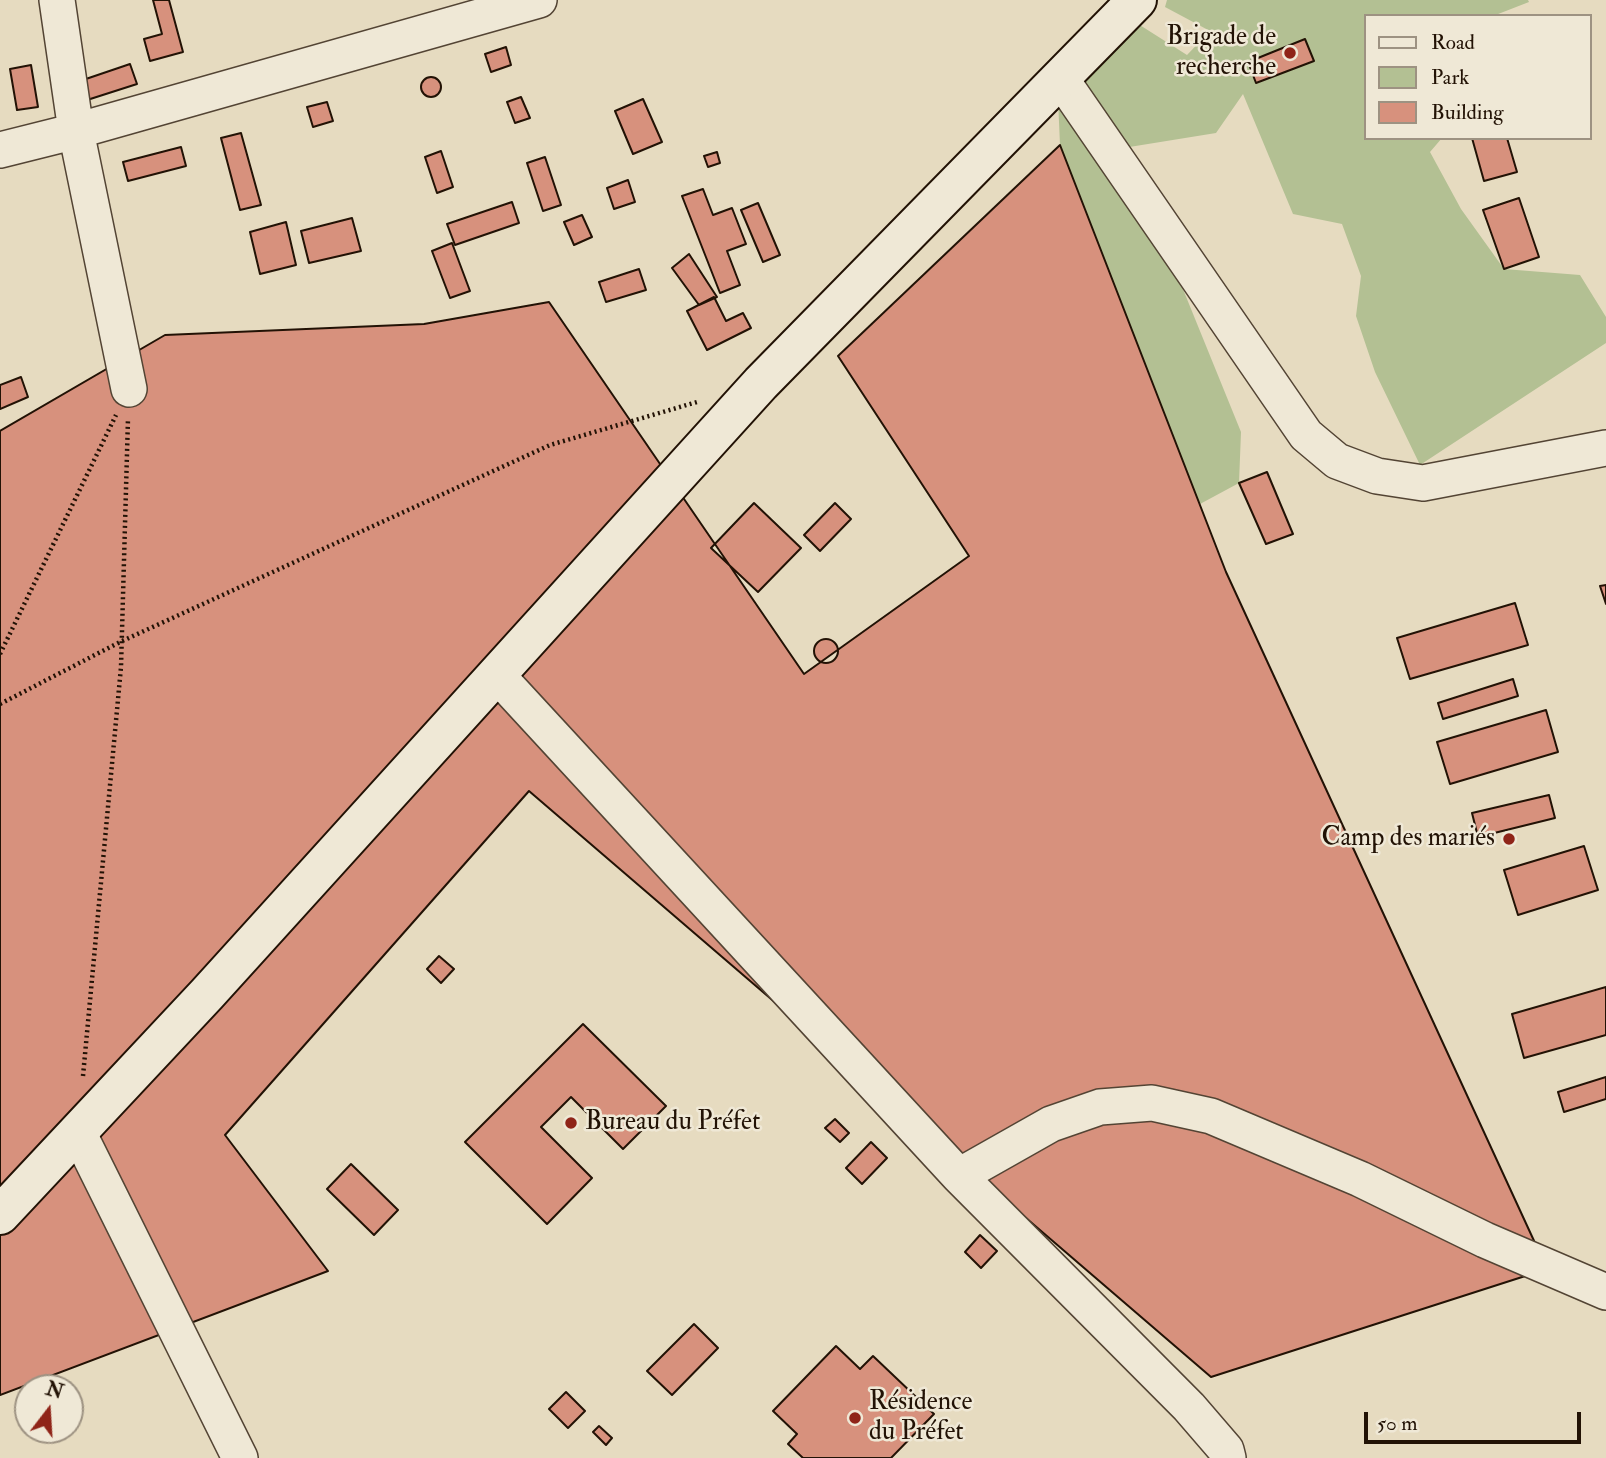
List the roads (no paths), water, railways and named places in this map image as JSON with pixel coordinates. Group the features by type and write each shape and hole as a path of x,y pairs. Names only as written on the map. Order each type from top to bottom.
{"main road":[{"path":"0,1215 207,994 761,383 1137,0"}],"street":[{"path":"57,0 76,131 129,389"},
{"path":"0,150 539,0"},
{"path":"1061,79 1306,435 1336,461 1377,476 1423,483 1606,449"},
{"path":"496,674 958,1176 1189,1407 1226,1450 1227,1458"},
{"path":"958,1176 1051,1124 1100,1107 1152,1102 1223,1121 1360,1179 1485,1240 1606,1292"},
{"path":"78,1132 240,1458"}],"place":[{"name":"Brigade de recherche","path":"1290,53"},
{"name":"Camp des mariés","path":"1509,839"},
{"name":"Bureau du Préfet","path":"571,1123"},
{"name":"Résidence du Préfet","path":"855,1418"}]}
